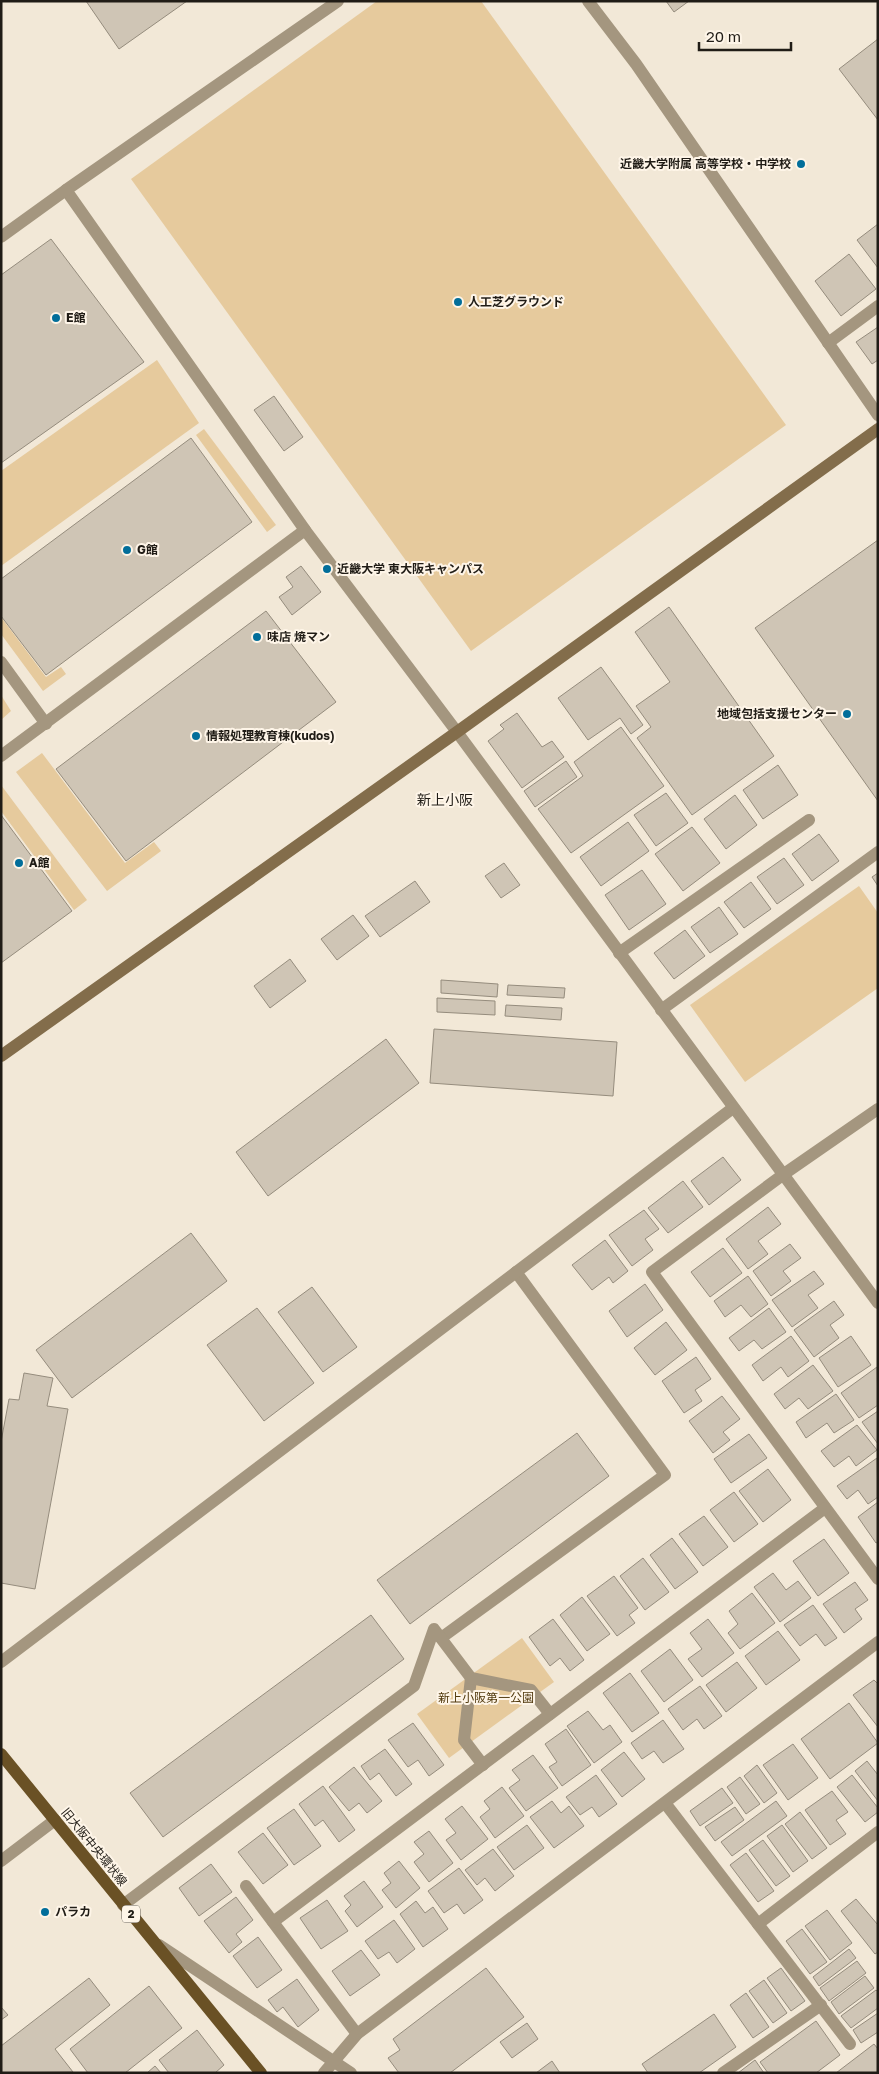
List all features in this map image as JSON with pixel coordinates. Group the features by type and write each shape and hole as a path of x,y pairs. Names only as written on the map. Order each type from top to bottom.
{"main road":[{"name":"旧大阪中央環状線","path":"1,1754 261,2073"}],"street":[{"path":"1,237 338,1"},
{"path":"588,1 642,73 878,415"},
{"path":"66,190 305,530 458,732 660,1010 784,1174 878,1304"},
{"path":"828,343 878,306"},
{"path":"1,1056 458,732 878,429"},
{"path":"1,756 305,530"},
{"path":"1,662 46,724"},
{"path":"619,953 809,820"},
{"path":"660,1010 878,852"},
{"path":"1,1662 733,1108"},
{"path":"878,1109 784,1174 652,1272 878,1579"},
{"path":"441,1638 665,1475 516,1272"},
{"path":"273,1922 825,1508"},
{"path":"123,1904 414,1686 434,1629 471,1678 531,1690 550,1714"},
{"path":"324,2073 357,2034 878,1642"},
{"path":"471,1678 464,1740 483,1765"},
{"path":"665,1803 850,2044"},
{"path":"1,1861 55,1820"},
{"path":"758,1924 878,1832"},
{"path":"246,1886 357,2034"},
{"path":"153,1941 351,2073"},
{"path":"723,2073 820,2005"}],"green space":[{"name":"人工芝グラウンド","path":"377,1 481,1 786,425 471,651 131,179"},
{"path":"157,360 199,423 1,566 1,471"},
{"path":"204,429 276,525 267,532 196,435"},
{"path":"1,617 46,677 61,667 66,674 43,691 1,634"},
{"path":"1,695 11,711 1,720"},
{"path":"42,753 125,863 154,842 161,851 107,891 16,772"},
{"path":"1,785 87,900 74,910 1,811"},
{"path":"859,886 878,913 878,988 745,1082 690,1005"},
{"name":"新上小阪第一公園","path":"522,1638 554,1682 449,1758 417,1714"}],"building":[{"path":"86,1 187,1 119,49"},
{"path":"666,1 689,1 674,12"},
{"path":"878,39 878,120 839,69"},
{"path":"878,224 878,268 857,240"},
{"name":"E館","path":"51,239 144,362 1,463 1,275"},
{"path":"849,254 876,289 841,316 815,281"},
{"path":"878,327 878,360 872,364 856,342"},
{"path":"274,396 303,437 284,451 254,410"},
{"name":"G館","path":"191,438 252,522 46,675 1,616 1,579"},
{"name":"地域包括支援センター","path":"878,540 878,801 755,628"},
{"path":"301,566 321,592 292,615 279,597 293,587 286,577"},
{"path":"669,607 774,756 692,815 637,738 651,727 636,706 670,682 635,632"},
{"name":"情報処理教育棟(kudos)","path":"266,611 336,702 126,861 56,769"},
{"path":"601,667 643,725 631,734 620,718 588,740 558,698"},
{"path":"517,713 542,747 552,741 564,757 522,788 488,741 504,729 500,725"},
{"path":"621,727 664,786 571,853 538,809 583,776 574,762"},
{"path":"566,761 577,777 535,807 524,791"},
{"path":"778,765 798,795 763,819 743,790"},
{"path":"666,793 688,823 656,846 634,815"},
{"path":"735,795 757,825 726,849 704,819"},
{"name":"A館","path":"1,815 72,911 1,963"},
{"path":"628,822 649,851 601,886 580,857"},
{"path":"692,827 720,863 683,891 655,854"},
{"path":"819,834 839,861 812,881 792,854"},
{"path":"784,858 804,885 777,904 757,877"},
{"path":"504,863 520,885 501,898 485,876"},
{"path":"642,870 666,904 629,930 605,895"},
{"path":"878,873 878,886 872,877"},
{"path":"415,881 430,902 380,937 365,916"},
{"path":"751,882 771,909 744,928 724,902"},
{"path":"719,907 738,934 710,953 691,927"},
{"path":"353,915 369,936 337,960 321,939"},
{"path":"685,930 705,956 674,979 654,953"},
{"path":"290,959 306,981 270,1008 254,986"},
{"path":"441,980 498,984 497,997 441,993"},
{"path":"508,985 565,988 564,998 507,995"},
{"path":"437,998 495,1001 495,1015 437,1012"},
{"path":"506,1005 562,1008 561,1020 505,1016"},
{"path":"434,1029 617,1042 613,1096 430,1083"},
{"path":"386,1039 419,1083 268,1196 236,1152"},
{"path":"723,1157 741,1180 709,1205 691,1181"},
{"path":"683,1181 703,1207 668,1233 648,1208"},
{"path":"768,1207 781,1224 758,1241 768,1254 748,1269 726,1239"},
{"path":"644,1210 659,1229 645,1239 653,1250 632,1266 609,1235"},
{"path":"191,1233 227,1281 72,1398 36,1350"},
{"path":"605,1240 628,1271 613,1283 609,1277 592,1290 572,1265"},
{"path":"790,1244 801,1258 783,1271 791,1281 771,1296 753,1271"},
{"path":"723,1248 742,1273 710,1297 691,1272"},
{"path":"814,1271 824,1284 808,1295 818,1308 792,1327 772,1300"},
{"path":"748,1276 768,1304 751,1317 741,1305 725,1317 714,1301"},
{"path":"645,1284 663,1310 627,1337 609,1311"},
{"path":"312,1287 357,1347 323,1372 278,1312"},
{"path":"834,1301 844,1315 830,1325 839,1338 814,1357 794,1330"},
{"path":"257,1308 314,1383 264,1421 207,1345"},
{"path":"769,1308 786,1332 762,1349 754,1340 739,1351 729,1338"},
{"path":"666,1322 687,1350 655,1375 634,1348"},
{"path":"791,1336 809,1361 788,1377 781,1367 763,1381 752,1365"},
{"path":"851,1336 871,1365 838,1387 819,1358"},
{"path":"696,1357 711,1379 695,1390 702,1401 684,1413 662,1381"},
{"path":"813,1365 833,1391 808,1409 799,1398 785,1409 774,1394"},
{"path":"877,1367 878,1405 859,1418 841,1393"},
{"path":"24,1373 53,1378 47,1406 68,1409 35,1589 1,1583 1,1442 9,1399 19,1400"},
{"path":"836,1394 854,1420 834,1433 827,1423 806,1438 796,1422"},
{"path":"722,1396 740,1419 723,1432 730,1440 713,1453 689,1421"},
{"path":"878,1411 878,1444 862,1422"},
{"path":"857,1425 877,1450 856,1466 849,1456 834,1467 821,1451"},
{"path":"577,1433 609,1476 410,1624 377,1580"},
{"path":"749,1434 767,1458 731,1483 714,1459"},
{"path":"877,1458 878,1497 868,1504 858,1490 847,1499 837,1486"},
{"path":"768,1469 791,1500 763,1522 739,1491"},
{"path":"734,1492 758,1524 734,1542 710,1510"},
{"path":"878,1502 878,1542 876,1543 858,1517"},
{"path":"704,1516 728,1547 703,1566 679,1534"},
{"path":"672,1538 698,1572 675,1589 650,1555"},
{"path":"824,1539 849,1573 818,1596 793,1561"},
{"path":"643,1558 669,1592 645,1610 620,1576"},
{"path":"773,1573 786,1590 798,1581 811,1598 780,1622 754,1587"},
{"path":"614,1576 638,1608 629,1615 635,1623 617,1636 587,1596"},
{"path":"855,1582 868,1600 855,1609 862,1619 844,1633 823,1604"},
{"path":"752,1593 775,1623 740,1649 728,1633 738,1624 729,1611"},
{"path":"582,1597 610,1634 587,1651 560,1615"},
{"path":"813,1605 837,1638 825,1646 816,1634 800,1646 784,1625"},
{"path":"371,1615 404,1659 163,1837 130,1793"},
{"path":"553,1619 584,1660 570,1671 560,1658 550,1666 529,1637"},
{"path":"708,1619 734,1653 702,1677 688,1659 702,1649 690,1633"},
{"path":"778,1631 800,1660 766,1685 745,1656"},
{"path":"670,1649 693,1680 664,1702 641,1671"},
{"path":"737,1662 757,1688 726,1712 706,1685"},
{"path":"630,1673 659,1713 632,1732 603,1693"},
{"path":"874,1680 878,1684 878,1727 853,1695"},
{"path":"700,1686 722,1716 704,1729 697,1719 683,1730 668,1709"},
{"path":"849,1703 878,1743 830,1779 801,1739"},
{"path":"588,1711 603,1730 610,1725 622,1742 594,1763 567,1726"},
{"path":"663,1720 684,1749 663,1763 654,1751 642,1759 631,1743"},
{"path":"413,1723 444,1765 429,1776 418,1760 408,1767 388,1740"},
{"path":"566,1729 591,1765 562,1786 549,1767 557,1762 545,1744"},
{"path":"793,1744 818,1778 788,1800 763,1765"},
{"path":"385,1749 412,1784 396,1796 379,1773 370,1780 361,1766"},
{"path":"624,1752 645,1779 622,1797 601,1770"},
{"path":"533,1755 558,1788 526,1811 509,1788 520,1780 512,1770"},
{"path":"867,1761 878,1775 878,1801 855,1771"},
{"path":"757,1765 777,1793 764,1803 744,1776"},
{"path":"354,1767 382,1801 367,1813 359,1803 349,1811 329,1787"},
{"path":"596,1775 617,1804 599,1817 592,1807 580,1815 566,1797"},
{"path":"852,1775 878,1808 878,1812 865,1822 837,1787"},
{"path":"740,1777 760,1804 746,1814 727,1787"},
{"path":"323,1786 355,1830 339,1842 323,1820 315,1826 299,1804"},
{"path":"502,1787 524,1816 495,1838 480,1817 490,1809 484,1801"},
{"path":"722,1788 733,1803 700,1826 690,1811"},
{"path":"832,1791 848,1812 836,1820 846,1834 830,1845 805,1810"},
{"path":"552,1801 561,1813 569,1806 584,1826 554,1848 530,1817"},
{"path":"776,1801 787,1816 732,1856 721,1842"},
{"path":"462,1806 488,1839 461,1860 446,1840 456,1833 445,1819"},
{"path":"735,1807 744,1820 715,1841 705,1827"},
{"path":"294,1809 321,1846 294,1865 267,1828"},
{"path":"800,1812 827,1848 812,1859 785,1824"},
{"path":"527,1825 544,1848 514,1870 497,1847"},
{"path":"782,1825 808,1861 793,1872 767,1836"},
{"path":"429,1831 453,1863 429,1882 414,1862 424,1854 414,1842"},
{"path":"263,1833 288,1865 263,1884 238,1852"},
{"path":"763,1840 790,1876 776,1886 749,1850"},
{"path":"493,1849 514,1876 495,1891 485,1878 477,1885 465,1870"},
{"path":"746,1853 774,1891 758,1902 730,1865"},
{"path":"399,1861 420,1888 396,1908 382,1890 391,1883 384,1873"},
{"path":"211,1864 232,1892 199,1916 179,1888"},
{"path":"459,1868 483,1900 464,1914 457,1904 444,1913 428,1891"},
{"path":"364,1881 383,1907 357,1927 345,1911 351,1905 344,1896"},
{"path":"236,1897 253,1920 236,1934 242,1942 229,1953 204,1921"},
{"path":"856,1899 878,1925 878,1952 875,1954 841,1911"},
{"path":"327,1900 348,1931 321,1949 300,1918"},
{"path":"416,1901 425,1913 433,1907 448,1929 423,1947 400,1914"},
{"path":"827,1910 852,1943 830,1960 805,1926"},
{"path":"394,1920 415,1949 397,1963 389,1952 378,1959 365,1941"},
{"path":"802,1929 827,1962 810,1974 786,1941"},
{"path":"258,1937 282,1970 257,1988 233,1956"},
{"path":"849,1949 856,1958 819,1986 813,1977"},
{"path":"361,1950 380,1975 350,1996 332,1971"},
{"path":"857,1961 866,1973 829,2001 820,1988"},
{"path":"486,1968 524,2017 450,2073 399,2073 388,2058 400,2050 393,2039"},
{"path":"781,1968 805,2001 791,2011 767,1978"},
{"path":"865,1976 874,1988 839,2014 831,2002"},
{"path":"89,1978 110,2005 55,2049 73,2072 1,2073 1,2046"},
{"path":"297,1979 319,2010 298,2027 283,2007 277,2012 268,2000"},
{"path":"764,1980 787,2013 773,2023 749,1991"},
{"path":"149,1986 182,2028 125,2073 88,2073 70,2049"},
{"path":"876,1990 878,1992 878,2008 851,2028 841,2016"},
{"path":"746,1993 769,2027 753,2038 730,2005"},
{"path":"1,2007 8,2015 1,2020"},
{"path":"878,2013 878,2032 861,2043 853,2030"},
{"path":"714,2014 736,2047 699,2073 648,2073 642,2064"},
{"path":"816,2021 840,2055 816,2073 768,2073 760,2062"},
{"path":"527,2023 538,2039 512,2058 500,2042"},
{"path":"197,2030 224,2065 215,2073 169,2073 159,2060"},
{"path":"874,2044 878,2049 878,2073 836,2073"},
{"path":"755,2060 764,2073 738,2073"},
{"path":"552,2061 560,2073 536,2073"},
{"path":"155,2066 161,2073 147,2073"}],"place":[{"name":"近畿大学附属 高等学校・中学校","path":"801,164"},
{"name":"人工芝グラウンド","path":"458,302"},
{"name":"E館","path":"56,318"},
{"name":"G館","path":"127,550"},
{"name":"近畿大学 東大阪キャンパス","path":"327,569"},
{"name":"味店 焼マン","path":"257,637"},
{"name":"地域包括支援センター","path":"847,714"},
{"name":"情報処理教育棟(kudos)","path":"196,736"},
{"name":"A館","path":"19,863"},
{"name":"パラカ","path":"45,1912"}],"district":[{"name":"新上小阪","path":"445,800"}]}
